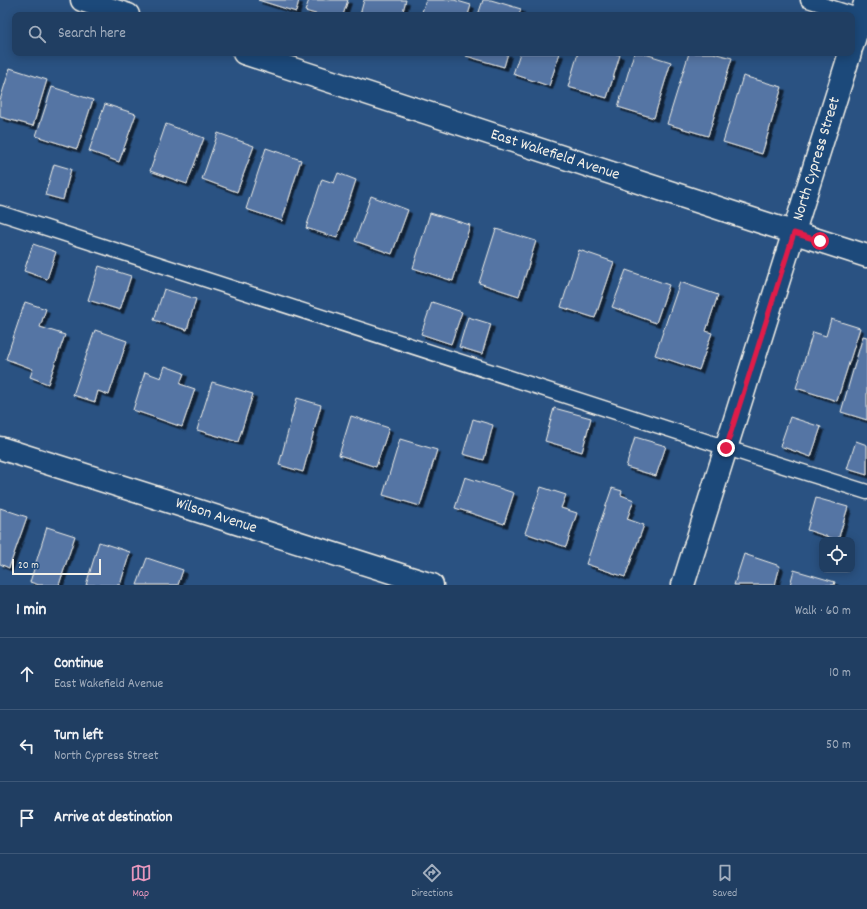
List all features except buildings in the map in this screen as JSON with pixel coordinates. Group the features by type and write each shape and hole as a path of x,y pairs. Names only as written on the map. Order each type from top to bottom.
{"street":[{"path":"82,0 119,12"},
{"path":"855,38 865,12"},
{"name":"East Wakefield Avenue","path":"253,56 867,256"},
{"name":"North Cypress Street","path":"683,585 849,56"},
{"name":"Wilson Avenue","path":"0,448 432,585"}],"lane":[{"path":"808,0 865,12"},
{"path":"0,213 726,448 867,492"}],"route":[{"path":"726,448 794,233 820,241"}]}
